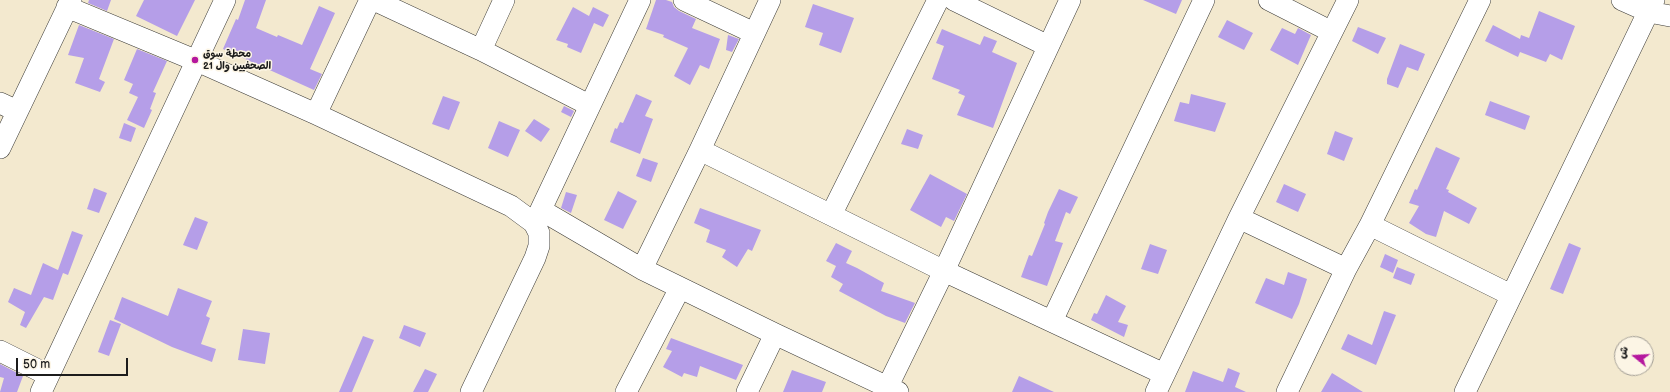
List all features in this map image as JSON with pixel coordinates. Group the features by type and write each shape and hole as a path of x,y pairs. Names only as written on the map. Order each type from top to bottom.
{"street":[{"path":"0,350 45,383 198,61 225,0"},
{"path":"316,114 370,0"},
{"path":"374,0 481,50 589,105"},
{"path":"481,50 504,0"},
{"path":"471,392 535,258 539,246 537,216 640,0"},
{"path":"684,0 754,33"},
{"path":"642,269 700,150 770,0"},
{"path":"831,216 938,0"},
{"path":"954,0 1048,46"},
{"path":"0,148 9,107 69,3 316,114 511,206 537,216 680,288 890,390 944,270 1070,0"},
{"path":"1052,321 1204,0"},
{"path":"1269,0 1332,32"},
{"path":"700,150 831,216 1052,321 1160,383 1239,218 1348,0"},
{"path":"1287,392 1346,269 1370,225 1480,0"},
{"path":"1622,0 1652,6 1670,16"},
{"path":"1465,392 1652,6"},
{"path":"1239,218 1346,269"},
{"path":"1370,225 1511,295"},
{"path":"626,392 680,288"},
{"path":"747,392 775,334"}],"building":[{"path":"89,0 111,0 107,11 88,3"},
{"path":"144,0 195,0 177,36 136,16"},
{"path":"245,0 266,0 256,28 302,45 319,6 335,13 310,69 322,74 314,90 223,49 236,19 238,20"},
{"path":"656,0 666,0 672,2 674,7 679,11 696,19 692,28 720,39 709,69 700,65 690,85 674,76 688,48 663,37 664,35 646,29"},
{"path":"1143,0 1182,0 1176,14"},
{"path":"813,4 854,18 841,53 819,45 823,33 805,27"},
{"path":"573,7 589,16 593,7 609,15 603,27 594,23 581,53 567,47 568,44 556,40"},
{"path":"1539,11 1575,26 1562,60 1550,54 1546,62 1520,52 1518,57 1485,41 1493,25 1520,39 1521,35 1529,38"},
{"path":"1227,20 1253,33 1244,50 1218,37"},
{"path":"79,25 114,39 99,79 105,82 100,92 75,83 84,58 68,55"},
{"path":"1358,27 1386,38 1378,54 1352,41"},
{"path":"1282,28 1295,34 1298,28 1311,35 1298,65 1270,50"},
{"path":"942,29 980,45 984,36 997,41 992,52 1017,63 993,128 957,115 965,96 958,93 960,90 932,79 944,46 936,43"},
{"path":"728,35 739,39 732,52 726,50"},
{"path":"1400,44 1425,54 1418,71 1407,67 1398,88 1387,84 1387,79"},
{"path":"137,49 167,61 153,92 156,93 150,109 152,110 144,128 127,120 138,97 129,93 133,84 124,80"},
{"path":"636,94 652,101 645,116 653,119 640,154 610,142 615,128 617,129 620,122 623,123"},
{"path":"1191,94 1226,103 1215,132 1174,121 1180,102 1189,104"},
{"path":"443,96 460,102 449,130 432,124"},
{"path":"1490,101 1530,116 1525,130 1485,115"},
{"path":"564,106 574,111 571,117 561,112"},
{"path":"534,119 550,129 541,142 525,131"},
{"path":"499,121 520,130 508,157 488,148"},
{"path":"124,123 136,128 131,142 119,138"},
{"path":"907,129 923,135 918,149 901,144"},
{"path":"1335,131 1353,138 1344,161 1327,154"},
{"path":"1436,147 1460,158 1446,189 1449,190 1448,192 1477,208 1469,224 1444,211 1436,237 1426,234 1409,223 1419,206 1409,203 1415,189 1417,190"},
{"path":"643,158 658,163 651,182 636,176"},
{"path":"930,174 967,194 954,221 946,217 941,227 910,210"},
{"path":"1284,184 1306,194 1298,212 1276,202"},
{"path":"94,188 107,193 99,213 87,209"},
{"path":"1059,189 1078,197 1070,214 1066,212 1055,241 1063,243 1047,286 1021,277 1029,255 1032,256 1045,224 1044,223 1048,212"},
{"path":"618,191 637,201 623,229 604,220"},
{"path":"566,192 577,195 571,213 561,208"},
{"path":"700,208 761,230 752,251 748,249 737,267 722,257 726,250 706,242 710,230 694,223"},
{"path":"195,217 208,222 197,250 183,245"},
{"path":"72,231 83,235 68,275 63,273 53,300 44,297 26,328 20,325 25,312 8,302 14,288 31,295 43,263 58,270"},
{"path":"836,243 852,251 846,263 884,283 881,291 915,303 905,323 886,316 839,291 843,284 831,277 836,266 826,261"},
{"path":"1569,243 1581,248 1563,294 1550,289"},
{"path":"1150,244 1167,250 1158,274 1141,269"},
{"path":"1385,254 1398,260 1393,273 1380,267"},
{"path":"1397,267 1415,274 1411,285 1393,278"},
{"path":"1288,272 1307,279 1299,304 1292,319 1255,303 1266,278 1284,285"},
{"path":"178,288 212,301 206,316 210,318 201,344 216,349 212,362 172,347 114,319 122,297 168,316"},
{"path":"1106,295 1126,306 1118,322 1128,325 1124,337 1091,320 1094,313 1097,314"},
{"path":"1384,311 1396,315 1376,365 1341,349 1348,334 1372,345"},
{"path":"110,320 121,324 109,356 98,352"},
{"path":"404,325 426,333 420,347 399,338"},
{"path":"243,329 270,333 265,364 238,360"},
{"path":"363,336 374,340 352,392 339,392"},
{"path":"671,338 743,365 736,380 700,366 697,377 684,373 682,377 663,367 672,351 666,349"},
{"path":"0,364 23,376 17,392 0,392 4,378 0,377"},
{"path":"1228,368 1240,373 1235,387 1246,392 1185,392 1193,371 1223,382"},
{"path":"425,369 437,374 428,392 413,392"},
{"path":"792,370 826,382 822,392 783,392"},
{"path":"1332,373 1363,392 1321,392"},
{"path":"1019,376 1054,392 1012,392"}],"place":[{"name":"محطة سوق الصحفيين وال 21","path":"195,60"}]}
